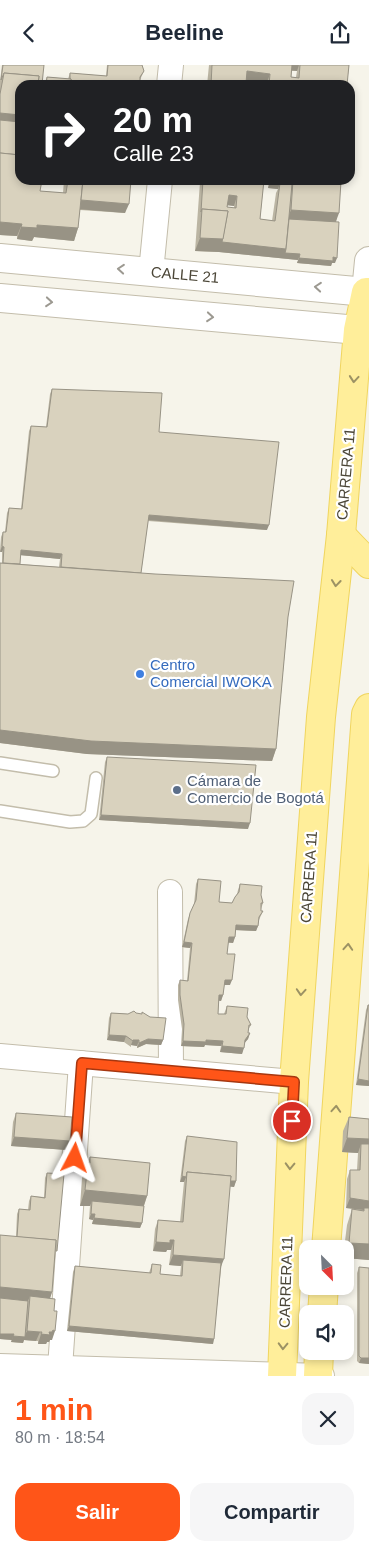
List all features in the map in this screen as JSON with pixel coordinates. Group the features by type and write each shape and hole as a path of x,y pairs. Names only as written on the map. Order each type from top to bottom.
{"main road":[{"name":"CARRERA 11","path":"282,1375 294,1082 322,717 341,535 358,330 368,292"},
{"path":"341,535 369,564"},
{"path":"327,1240 366,714 369,708"},
{"path":"318,1376 319,1360"}],"street":[{"path":"170,80 171,65"},
{"path":"151,272 160,185"},
{"name":"CALLE 21","path":"0,258 368,292"},
{"name":"CARRERA 11","path":"368,292 369,261"},
{"path":"0,298 358,330"},
{"path":"170,892 171,1071"},
{"path":"0,1056 294,1082"},
{"path":"60,1368 82,1063"},
{"path":"0,1367 322,1376"}],"lane":[{"path":"0,763 53,771"},
{"path":"0,811 70,822 83,821 91,814 96,778"}],"building":[{"path":"3,65 44,65 42,80 38,80 39,76 4,73 1,80"},
{"path":"108,65 142,65 144,71 140,80 71,80 70,73 107,76"},
{"path":"212,65 292,65 291,77 299,78 300,65 349,65 348,80 269,80 270,74 247,71 246,80 211,80"},
{"path":"4,73 39,76 39,80 15,80 15,114 0,113 0,94"},
{"path":"47,77 71,79 71,80 47,80"},
{"path":"0,120 15,122 15,154 0,153"},
{"path":"0,153 15,154 15,185 41,185 40,191 66,193 67,185 82,185 78,228 37,225 37,228 21,227 22,224 0,222"},
{"path":"82,185 131,185 129,204 81,200"},
{"path":"203,185 263,185 260,219 275,221 280,185 292,185 286,249 222,242 228,211 202,209 201,212","holes":["229,195 237,196 236,208 227,207"]},
{"path":"293,185 341,185 339,213 291,210"},
{"path":"202,209 228,211 223,239 200,238"},
{"path":"289,219 339,222 337,258 333,257 333,261 299,258 300,254 285,253"},
{"path":"52,389 162,393 159,432 279,442 269,525 149,515 141,573 61,567 62,554 21,550 20,564 3,563 3,532 6,532 9,508 22,509 31,426 47,427"},
{"name":"Centro Comercial IWOKA","path":"0,563 155,574 294,581 288,617 276,749 91,741 0,730"},
{"name":"Cámara de Comercio de Bogotá","path":"107,757 256,765 250,823 101,815"},
{"path":"198,879 221,881 219,902 232,903 239,892 240,884 262,886 261,895 263,903 261,903 261,911 263,911 259,917 258,926 236,925 235,937 229,937 227,954 235,954 232,980 225,980 223,995 219,995 218,1014 226,1014 227,1006 248,1008 247,1017 251,1025 249,1025 248,1033 250,1033 245,1040 244,1048 222,1046 223,1041 183,1041 184,1024 180,980 188,981 192,943 184,942 190,913 196,900"},
{"path":"369,1005 369,1081 358,1079"},
{"path":"134,1011 142,1014 142,1012 150,1017 166,1018 163,1040 148,1039 139,1043 139,1040 133,1041 126,1036 109,1035 111,1013 128,1014"},
{"path":"16,1113 72,1117 70,1141 14,1137"},
{"path":"349,1117 369,1119 369,1139 347,1138"},
{"path":"187,1136 237,1142 236,1181 230,1181 231,1176 187,1172 186,1177 182,1176"},
{"path":"361,1144 369,1144 369,1201 350,1198 350,1170 360,1170"},
{"path":"90,1157 150,1163 147,1196 85,1190"},
{"path":"187,1172 231,1176 224,1259 173,1255 174,1240 170,1240 170,1243 156,1242 158,1220 183,1222"},
{"path":"47,1173 64,1174 57,1251 56,1240 17,1237 19,1209 30,1210 31,1196 45,1198"},
{"path":"92,1201 144,1206 142,1223 94,1218 95,1214 91,1214"},
{"path":"364,1208 369,1208 369,1244 354,1243 354,1240 349,1240 352,1209 364,1211"},
{"path":"0,1235 56,1240 52,1292 0,1287"},
{"path":"183,1260 221,1263 214,1339 69,1326 75,1266 151,1273 152,1264 161,1265 160,1274 182,1276"},
{"path":"359,1267 369,1268 369,1358 361,1358 359,1356"},
{"path":"30,1296 55,1299 54,1311 57,1311 55,1331 49,1332 50,1335 41,1334 42,1332 27,1331"},
{"path":"0,1298 28,1301 25,1337 13,1336 14,1334 0,1334"}],"place":[{"name":"Centro Comercial IWOKA","path":"140,674"},
{"name":"Cámara de Comercio de Bogotá","path":"177,790"}],"route":[{"path":"75,1158 82,1063 294,1082 292,1121"}]}
